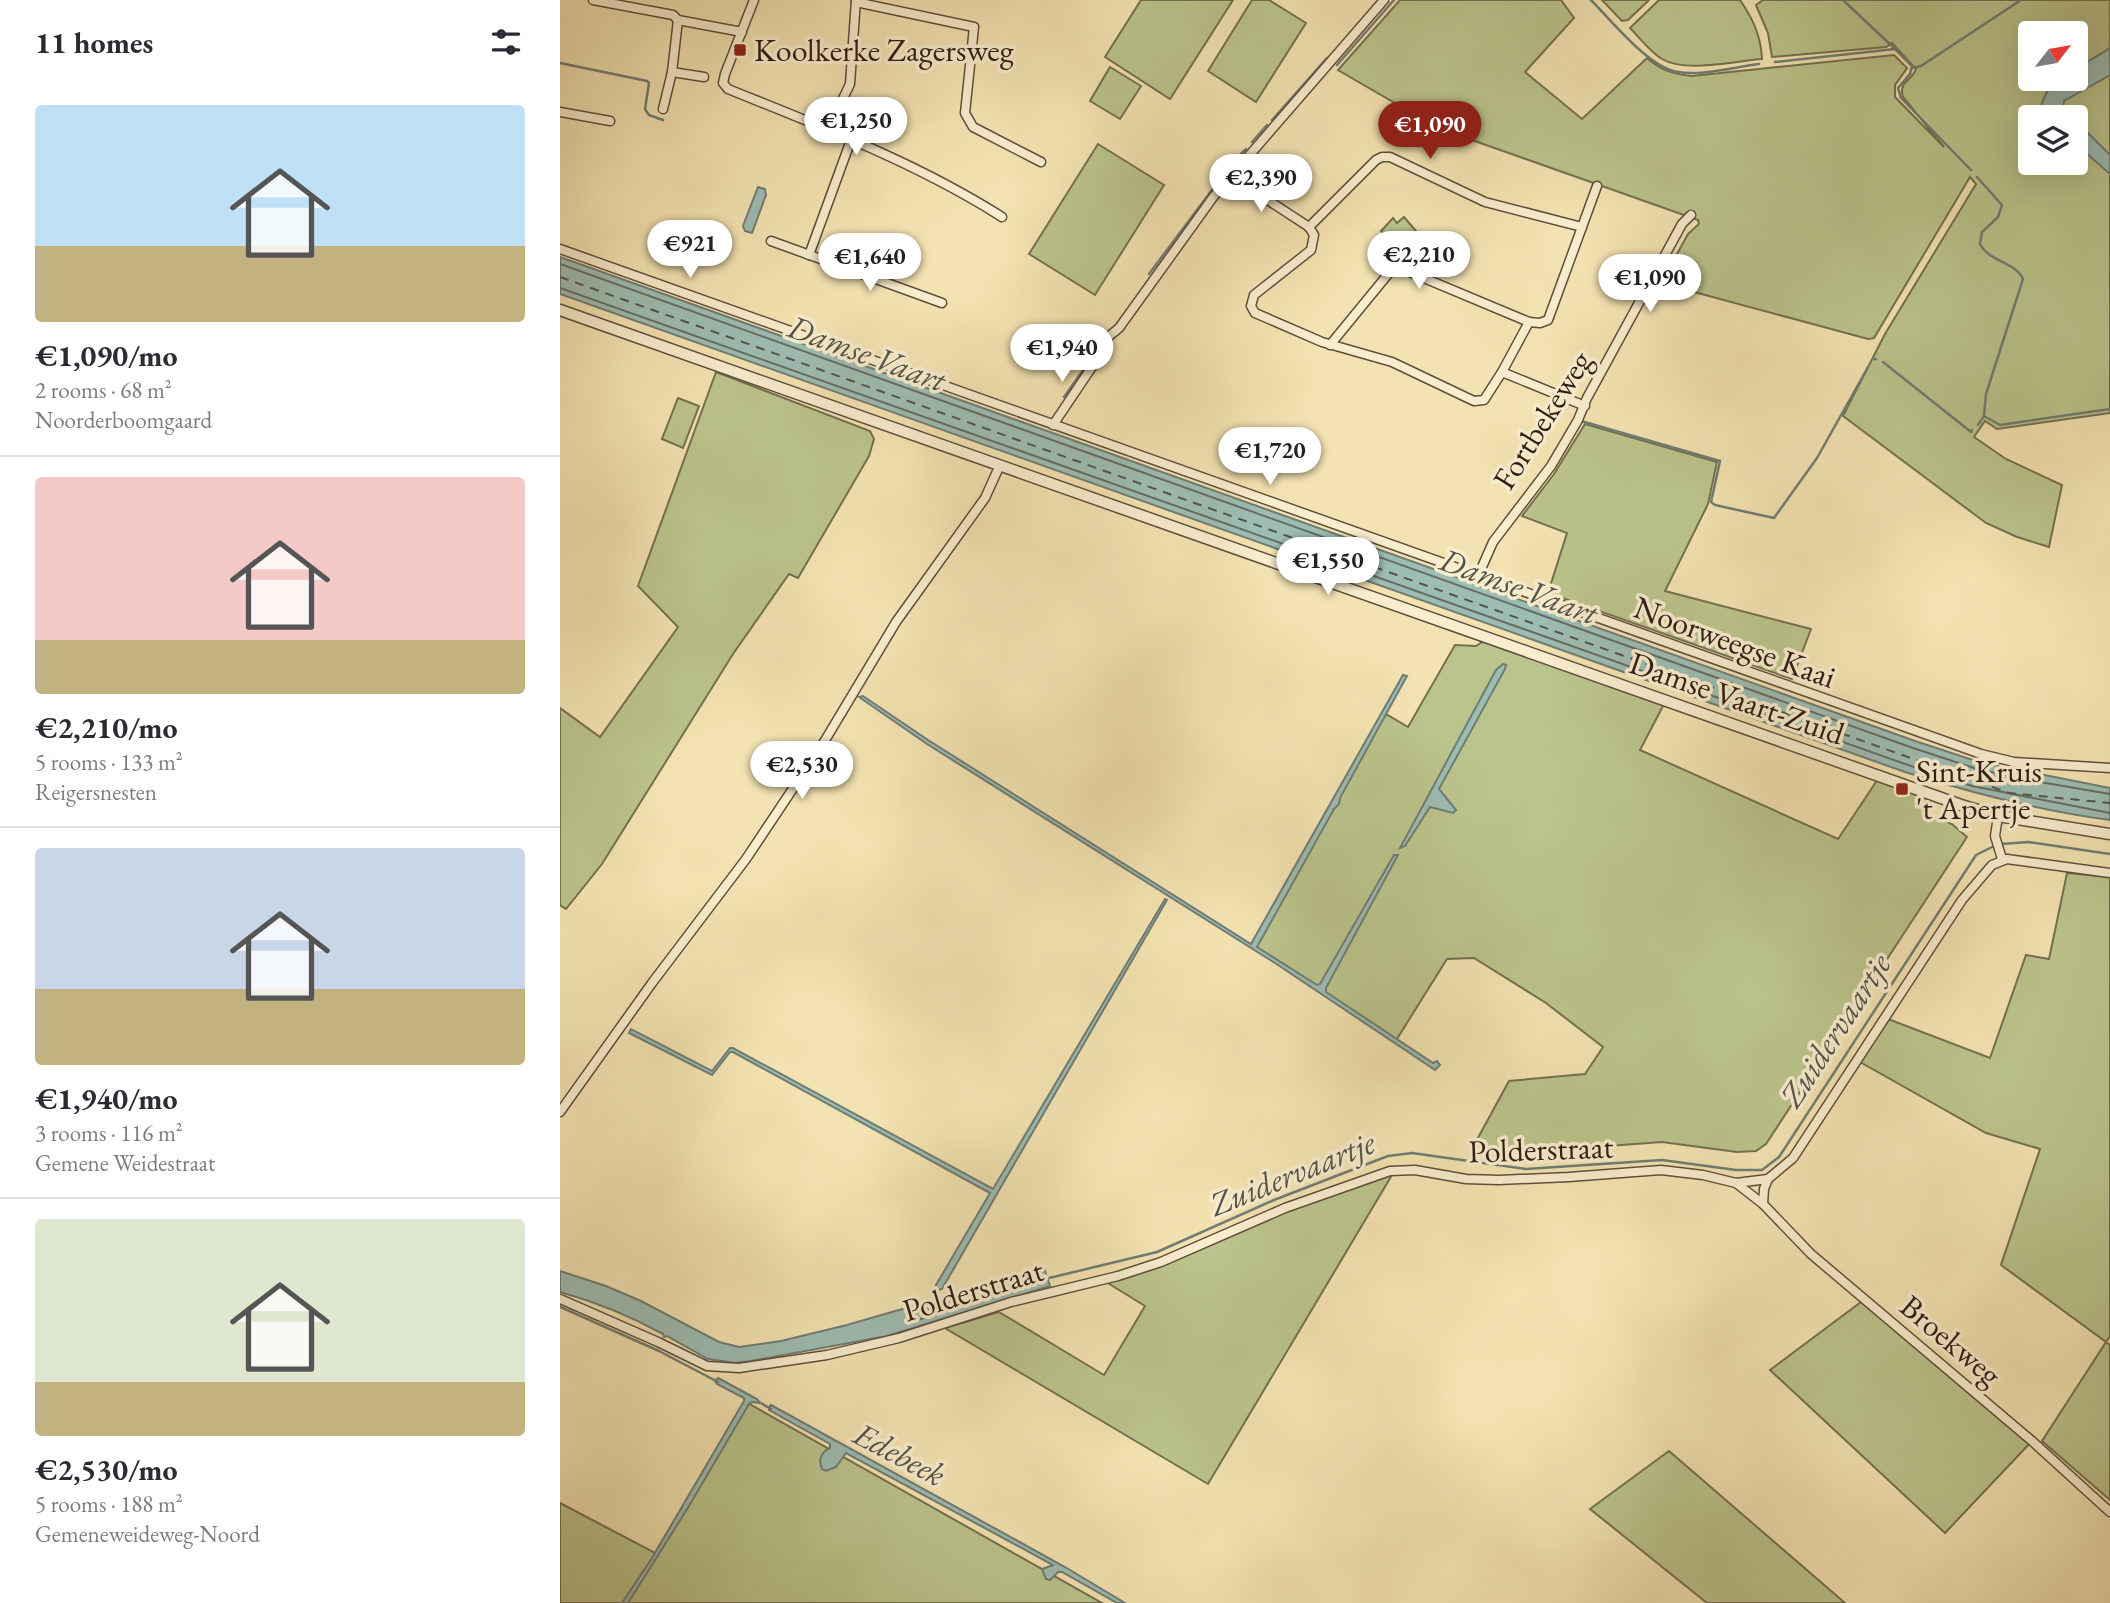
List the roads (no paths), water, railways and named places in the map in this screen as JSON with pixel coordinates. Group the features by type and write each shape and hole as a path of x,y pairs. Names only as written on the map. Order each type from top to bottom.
{"street":[{"path":"593,0 673,15 678,20 741,32"},
{"path":"754,0 723,83 728,89 926,173 1002,217"},
{"path":"1053,425 1100,355 1102,342 1119,328 1231,176 1384,0"},
{"path":"828,130 850,84 856,1 974,27 965,113 973,127 1041,162"},
{"path":"663,109 672,72 678,20"},
{"path":"672,72 704,77"},
{"path":"560,112 610,121"},
{"path":"809,255 851,140"},
{"path":"1309,227 1382,157 1390,158 1485,202 1582,227"},
{"path":"1231,176 1309,227 1314,235 1311,250 1254,295 1251,306 1255,313 1330,345 1392,362 1474,401 1484,400 1529,321"},
{"path":"1330,345 1389,273 1401,268 1529,321 1540,323 1548,320 1597,186"},
{"name":"Fortbekeweg","path":"1478,576 1493,542 1551,466 1682,224 1691,215"},
{"path":"771,242 942,303"},
{"name":"Noorweegse Kaai","path":"560,249 1981,754 2014,762 2110,768"},
{"name":"Damse Vaart-Zuid","path":"560,310 1880,777 1998,816 2110,834"},
{"path":"1502,372 1585,406"},
{"path":"560,1112 638,1002 752,850 824,742 896,622 985,498 1000,465"},
{"path":"1998,816 1996,838 2001,856"},
{"path":"2001,856 2110,873"},
{"path":"1763,1203 1768,1179 1786,1165 1801,1146 1962,900 2001,856"},
{"name":"Polderstraat","path":"560,1299 707,1366 739,1368 827,1355 899,1338 1011,1302 1118,1276 1161,1262 1285,1208 1390,1171 1415,1170 1466,1179 1499,1180 1661,1170 1736,1183 1768,1179"},
{"name":"Broekweg","path":"1736,1183 1763,1203 1811,1254 2032,1441 2110,1512"}],"water":[{"path":"2110,48 2110,75 2088,87 2088,62"},
{"path":"2048,91 2082,91 2064,101 2064,105 2042,105"},
{"path":"2088,133 2110,155 2110,174 2088,155"},
{"path":"758,187 765,189 766,195 752,233 745,231 743,226"},
{"path":"560,257 1915,741 1979,762 2110,788 2110,820 2006,800 1905,772 560,294"},
{"path":"1503,664 1506,665 1505,669 1439,789 1456,810 1453,813 1430,807 1405,846 1400,848 1496,670"},
{"path":"1403,675 1407,676 1339,804 1257,947 1317,985 1320,984 1394,855 1398,855 1326,992 1433,1063 1437,1061 1440,1065 1435,1070 1275,963 927,744 859,697 863,696 1251,944"},
{"path":"1165,899 1167,900 942,1289 938,1290 935,1289 936,1285 990,1193 733,1052 730,1052 712,1075 629,1033 631,1029 712,1071 730,1048 733,1048 993,1189"},
{"path":"1044,1268 1050,1286 887,1336 735,1363 708,1359 625,1315 560,1292 560,1271 606,1286 641,1301 719,1342 739,1347 781,1341 847,1325"},
{"path":"718,1378 760,1403 749,1404 628,1603 622,1603 652,1558 744,1401 744,1398 717,1384 715,1381"},
{"path":"771,1405 1065,1567 1125,1603 1117,1603 1062,1572 1058,1572 1050,1580 1046,1579 1042,1569 1053,1565 846,1453 836,1467 826,1471 822,1469 821,1457 830,1448 830,1444 769,1410"}],"waterway":[{"path":"1337,65 1394,0"},
{"path":"1591,0 1643,53 1667,69 1697,73 1759,64"},
{"path":"1843,0 1894,48"},
{"path":"1912,68 1921,66 2021,0"},
{"path":"1775,62 1895,49 1912,66 1910,74 1898,88 1901,98 1971,170"},
{"path":"1272,120 1327,58"},
{"path":"560,63 647,81 649,83 645,109 649,115 663,120"},
{"path":"1252,142 1267,125"},
{"path":"1239,156 1246,149"},
{"path":"1149,274 1230,166"},
{"path":"1977,177 2002,205 1998,217 1982,232 1980,244 1990,255 2020,273 2023,279 1986,394 1984,416 2000,425 2110,409"},
{"path":"1064,397 1093,356"},
{"path":"1883,362 1971,432 1972,430"},
{"path":"1581,421 1720,461 1711,502 1774,518 1817,458 1868,367"},
{"path":"1978,425 1984,416"},
{"name":"Zuidervaartje","path":"2001,844 2028,842 2110,854"},
{"name":"Zuidervaartje","path":"1045,1279 1157,1252 1274,1200 1388,1156 1412,1153 1526,1169 1662,1160 1736,1170 1762,1170 1779,1157 1976,855 1994,846"},
{"path":"560,1307 659,1351 718,1382"},
{"name":"Edebeek","path":"759,1402 771,1409"}],"place":[{"name":"Koolkerke Zagersweg","path":"740,50"},
{"name":"Sint-Kruis 't Apertje","path":"1902,789"}],"water label":[{"name":"Damse Vaart","path":"867,353"},
{"name":"Damse Vaart","path":"1519,586"}]}
